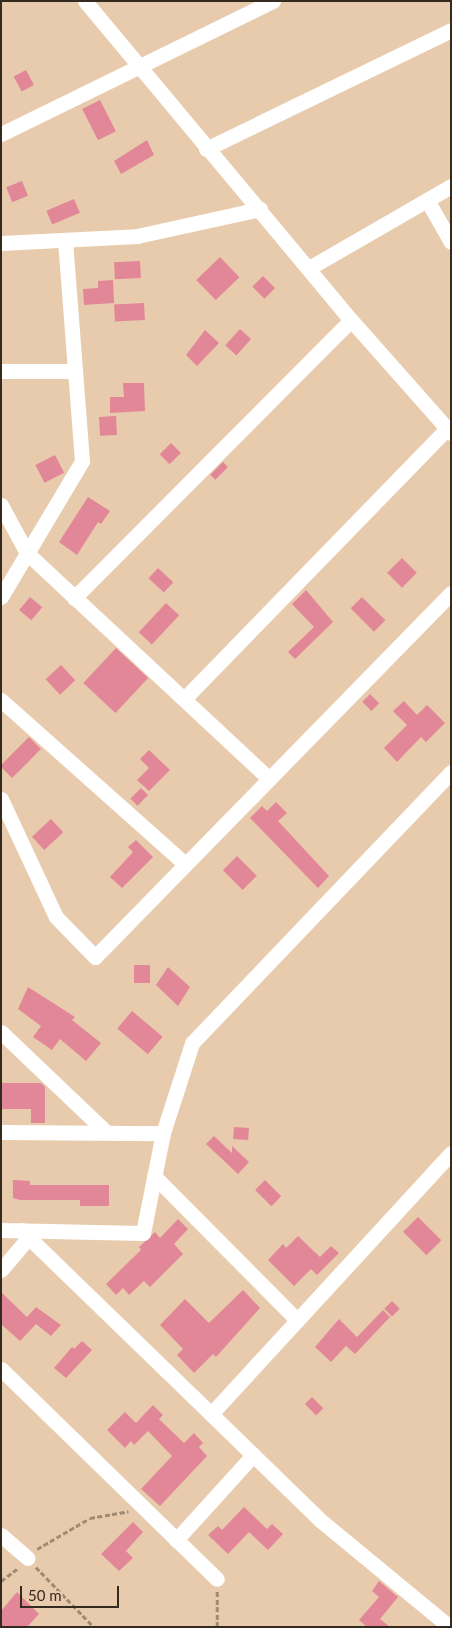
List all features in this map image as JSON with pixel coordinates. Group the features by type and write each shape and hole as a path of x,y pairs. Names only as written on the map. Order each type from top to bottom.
{"street":[{"path":"85,1 206,149 260,209 351,320 449,431 184,699"},
{"path":"1,134 273,1"},
{"path":"206,149 451,30"},
{"path":"309,268 451,186"},
{"path":"427,200 451,242"},
{"path":"1,243 137,236 260,209"},
{"path":"1,598 82,461 64,241"},
{"path":"74,598 351,320"},
{"path":"1,371 75,371"},
{"path":"1,505 27,553 269,779"},
{"path":"1,799 56,917 95,957 451,593"},
{"path":"1,700 185,864"},
{"path":"1,1230 25,1234 143,1233 162,1133 192,1043 451,772"},
{"path":"1,1032 106,1132"},
{"path":"1,1132 162,1133"},
{"path":"212,1414 451,1153"},
{"path":"154,1176 297,1320"},
{"path":"1,1270 25,1234"},
{"path":"25,1234 320,1520 450,1627"},
{"path":"1,1369 217,1579"},
{"path":"176,1540 253,1455"},
{"path":"1,1535 27,1558"}],"path":[{"path":"1,1581 10,1576 34,1551 90,1518 144,1508"},
{"path":"27,1558 94,1627"},
{"path":"217,1579 217,1627"}],"building":[{"path":"26,70 34,85 22,92 14,77"},
{"path":"100,100 116,131 98,140 82,109"},
{"path":"147,140 154,155 121,174 114,161"},
{"path":"22,181 28,196 12,202 6,187"},
{"path":"74,199 80,213 52,225 46,211"},
{"path":"220,257 239,277 216,300 196,280"},
{"path":"140,261 141,278 115,279 114,262"},
{"path":"263,276 275,288 264,299 252,287"},
{"path":"113,280 114,303 84,305 83,289 98,288 98,281"},
{"path":"144,303 145,320 115,322 114,305"},
{"path":"240,329 251,339 236,355 225,345"},
{"path":"205,330 219,343 197,366 186,355"},
{"path":"123,383 144,383 145,411 110,413 110,397 124,397"},
{"path":"116,416 117,435 100,436 99,417"},
{"path":"171,443 181,453 170,464 160,454"},
{"path":"55,455 64,473 44,483 35,465"},
{"path":"223,462 228,467 215,480 210,475"},
{"path":"88,497 110,511 101,524 98,522 77,555 59,542"},
{"path":"402,558 417,573 402,588 387,573"},
{"path":"158,568 173,582 164,593 148,578"},
{"path":"306,590 333,622 295,659 288,652 314,627 292,604"},
{"path":"30,597 42,607 31,620 19,610"},
{"path":"362,597 385,620 374,632 351,608"},
{"path":"166,603 179,615 152,645 139,632"},
{"path":"116,648 148,678 115,713 83,683"},
{"path":"61,665 75,680 60,695 46,679"},
{"path":"370,694 379,703 371,711 362,702"},
{"path":"404,701 417,715 427,705 445,723 426,742 421,737 397,762 384,748 407,725 393,711"},
{"path":"29,737 41,749 12,778 1,765"},
{"path":"149,750 170,770 149,791 137,780 149,768 140,759"},
{"path":"141,788 148,795 137,806 130,799"},
{"path":"276,802 287,813 278,821 329,876 318,888 250,818 262,806 267,811"},
{"path":"51,819 63,832 44,850 32,837"},
{"path":"136,840 153,857 122,888 110,877 133,852 128,847"},
{"path":"237,856 257,876 243,890 223,870"},
{"path":"134,965 150,965 150,983 134,983"},
{"path":"168,967 190,987 178,1006 156,985"},
{"path":"28,987 75,1017 72,1020 101,1043 86,1061 60,1039 52,1050 33,1037 41,1026 18,1009"},
{"path":"132,1011 163,1037 148,1054 117,1029"},
{"path":"1,1083 41,1083 45,1087 45,1123 31,1123 31,1109 2,1109"},
{"path":"234,1127 249,1128 248,1140 233,1139"},
{"path":"214,1136 232,1153 232,1146 249,1162 238,1174 206,1144"},
{"path":"13,1180 30,1181 30,1185 109,1185 109,1206 80,1206 80,1200 20,1200 13,1198"},
{"path":"265,1180 281,1196 271,1206 255,1190"},
{"path":"418,1217 441,1240 426,1255 403,1232"},
{"path":"178,1219 188,1229 174,1244 183,1254 150,1287 144,1281 129,1295 123,1288 116,1295 106,1284 141,1250 139,1247 155,1232 160,1238"},
{"path":"298,1236 320,1257 331,1246 339,1253 317,1275 311,1269 294,1286 268,1260 283,1244 286,1248"},
{"path":"243,1290 260,1308 216,1357 213,1354 194,1373 177,1355 183,1349 160,1325 185,1299 209,1323"},
{"path":"1,1292 27,1317 36,1307 61,1325 51,1336 36,1324 20,1341 1,1324"},
{"path":"392,1301 400,1309 392,1317 384,1309"},
{"path":"383,1310 390,1317 355,1354 346,1346 331,1362 315,1347 339,1319 357,1337"},
{"path":"82,1341 92,1350 66,1378 54,1368 72,1347 74,1349"},
{"path":"312,1397 323,1408 316,1415 305,1404"},
{"path":"153,1405 163,1415 159,1419 184,1443 194,1433 203,1443 199,1447 207,1456 160,1506 141,1489 172,1456 148,1431 134,1445 131,1441 125,1448 107,1430 125,1412 136,1423"},
{"path":"244,1507 267,1529 272,1524 283,1534 268,1550 249,1532 228,1554 208,1535 218,1526 222,1530"},
{"path":"133,1522 143,1532 126,1551 133,1558 119,1571 101,1554"},
{"path":"379,1581 398,1597 380,1619 390,1627 367,1627 359,1620 379,1597 372,1591"},
{"path":"17,1592 39,1614 27,1627 1,1627 1,1611"}]}
